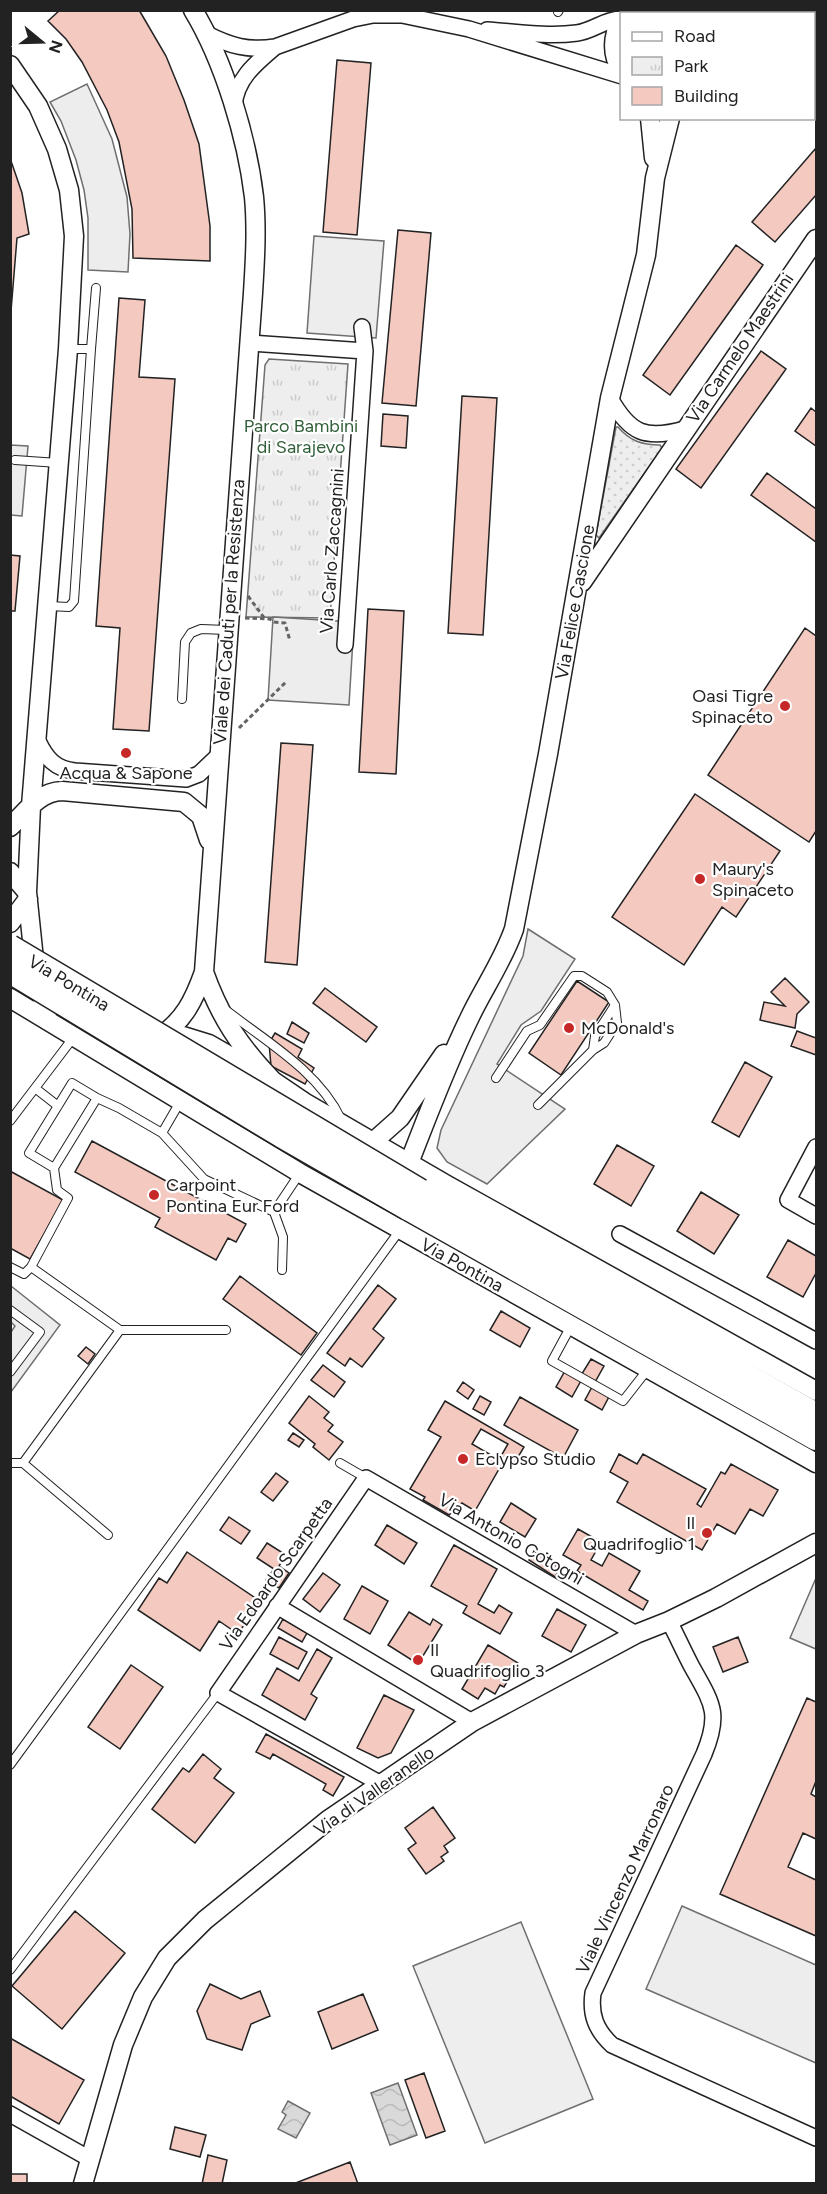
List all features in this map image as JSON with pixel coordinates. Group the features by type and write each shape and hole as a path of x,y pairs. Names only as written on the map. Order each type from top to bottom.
{"highway":[{"name":"Via Pontina","path":"10,947 409,1210 816,1415"},
{"name":"Via Pontina","path":"10,971 409,1210 816,1438"}],"street":[{"name":"Viale dei Caduti per la Resistenza","path":"194,10 225,76 249,172 255,210 255,265 204,972"},
{"path":"627,12 631,10"},
{"path":"207,34 243,48 275,47 353,19 373,15 416,16 469,29 620,74"},
{"path":"469,29 566,34 584,32 607,21 620,19"},
{"path":"620,22 615,34 614,48 620,71"},
{"path":"234,106 237,90 246,75 275,47"},
{"path":"10,65 33,98 52,137 69,190 74,221 75,250 32,806 28,895 35,969 48,1021"},
{"name":"Via Felice Cascione","path":"650,120 655,178"},
{"name":"Via Felice Cascione","path":"409,1163 433,1100 469,1018 514,929 577,592 610,398 646,255 655,178 670,120"},
{"name":"Via Carmelo Maestrini","path":"577,592 685,429 816,239"},
{"name":"Via Carlo Zaccagnini","path":"345,645 365,351 362,327"},
{"path":"249,343 365,351"},
{"name":"Via Carmelo Maestrini","path":"610,398 624,420 642,433 659,435 685,429"},
{"path":"38,741 52,763 65,770 75,771 186,779 200,774 219,755"},
{"path":"10,827 42,796 56,791 176,800 190,805 201,816 212,854"},
{"path":"10,872 28,895"},
{"path":"10,923 28,895"},
{"path":"204,972 216,1002 236,1040 273,1081"},
{"path":"113,1060 129,1056 177,1023 186,1013 204,972"},
{"name":"Via Pontina","path":"10,998 300,1173 409,1210 571,1326 816,1462"},
{"name":"Via Felice Cascione","path":"374,1143 404,1114 469,1018"},
{"path":"147,1081 143,1075 141,1063 154,1040 180,1035 202,1041 273,1081 344,1126 816,1391"},
{"path":"816,1147 788,1200 816,1216"},
{"path":"620,1234 816,1341"},
{"name":"Via Edoardo Scarpetta","path":"218,1693 366,1478"},
{"name":"Via Antonio Cotogni","path":"366,1478 636,1634"},
{"name":"Via di Valleranello","path":"83,2184 131,2025 146,1992 167,1958 205,1920 328,1820 472,1722 636,1634 716,1598 816,1543"},
{"path":"277,1606 472,1722"},
{"name":"Viale Vincenzo Marronaro","path":"669,1621 710,1698 714,1715 711,1735 593,1993 594,2020 600,2032 612,2045 816,2138"},
{"path":"218,1693 381,1784"},
{"path":"10,2114 90,2159"}],"lane":[{"path":"48,606 66,608 74,602 96,288"},
{"path":"68,349 91,349"},
{"path":"15,460 58,463"},
{"path":"182,699 185,642 191,633 201,629 227,630"},
{"path":"495,1078 527,1031 540,1025 574,976 582,976 607,992 615,1005 617,1023 604,1043 593,1050 538,1105"},
{"path":"216,1002 309,1076 334,1104 344,1126"},
{"path":"10,1120 74,1036"},
{"path":"54,1168 29,1153 72,1083 162,1133 204,1179 274,1212 283,1237 282,1270"},
{"path":"35,1088 58,1106"},
{"path":"10,1266 24,1274 30,1267 68,1198 57,1190 54,1168 97,1098"},
{"path":"162,1133 180,1102"},
{"path":"274,1212 300,1173"},
{"path":"10,1765 409,1210"},
{"path":"30,1267 120,1330 226,1330"},
{"path":"10,1310 40,1332 10,1372"},
{"path":"571,1326 552,1361 572,1373 623,1401 648,1369"},
{"path":"23,1463 120,1330"},
{"path":"10,1463 23,1463 108,1535"},
{"path":"340,1463 366,1478"},
{"path":"10,1970 218,1693"}],"path":[{"path":"246,592 265,619"},
{"path":"244,618 285,623 290,642"},
{"path":"236,732 286,681"}],"green space":[{"name":"Parco Bambini di Sarajevo","path":"269,359 348,364 330,618 246,617 265,365"},
{"path":"616,427 637,441 660,445 662,448 599,538 596,535"},
{"path":"521,1922 593,2099 485,2143 413,1966"}],"shaded area":[{"path":"87,84 112,139 127,197 130,234 128,272 88,270 88,218 84,190 76,160 61,121 50,102"},
{"path":"314,236 384,241 376,338 307,333"},
{"path":"10,445 28,446 22,516 11,515"},
{"path":"273,617 354,622 349,705 268,700"},
{"path":"528,929 575,959 541,1011 521,1025 497,1064 565,1109 487,1184 447,1162 437,1148 441,1130 523,956"},
{"path":"11,1286 60,1325 11,1392 11,1332 15,1326 11,1322"},
{"path":"816,1578 816,1649 790,1638"},
{"path":"682,1906 816,1965 816,2063 646,1989"}],"water":[{"path":"398,2083 417,2135 390,2145 371,2093"},
{"path":"288,2101 310,2113 296,2138 278,2129 286,2115 282,2112"}],"building":[{"path":"60,10 139,10 142,15 166,56 199,144 210,226 210,261 133,258 132,209 119,142 107,110 82,62 66,39 48,21"},
{"path":"337,60 371,63 357,235 323,232"},
{"path":"816,148 816,195 775,242 752,222"},
{"path":"10,158 22,193 29,234 17,238 10,323"},
{"path":"398,230 431,233 416,406 382,403"},
{"path":"736,245 763,265 670,395 643,375"},
{"path":"119,298 145,300 139,377 175,379 149,731 113,729 120,628 96,626"},
{"path":"761,351 786,369 701,488 676,469"},
{"path":"462,396 497,398 483,635 448,633"},
{"path":"811,408 816,412 816,446 795,431"},
{"path":"383,414 408,416 406,448 381,446"},
{"path":"767,473 816,509 816,542 751,495"},
{"path":"10,555 20,556 15,611 10,611"},
{"path":"368,609 404,611 396,774 359,772"},
{"name":"Oasi Tigre Spinaceto","path":"805,628 816,636 816,831 809,842 708,775"},
{"path":"281,743 313,745 297,965 265,962"},
{"name":"Maury's Spinaceto","path":"695,794 780,851 736,917 722,907 684,965 612,917"},
{"path":"785,978 809,1002 797,1014 795,1028 760,1020 764,1002 785,1006 771,992"},
{"name":"McDonald's","path":"577,981 609,1002 561,1075 529,1053"},
{"path":"325,988 377,1027 366,1042 313,1003"},
{"path":"292,1022 309,1033 304,1043 287,1034"},
{"path":"797,1031 816,1038 816,1055 791,1046"},
{"path":"275,1033 302,1049 298,1057 314,1068 305,1084 271,1066 269,1043"},
{"path":"745,1062 772,1077 739,1137 712,1122"},
{"name":"Carpoint Pontina Eur Ford","path":"92,1141 246,1224 236,1242 228,1238 216,1260 155,1227 160,1218 75,1172"},
{"path":"617,1145 654,1166 631,1206 594,1184"},
{"path":"10,1171 63,1200 30,1259 10,1248"},
{"path":"701,1192 739,1215 714,1254 677,1231"},
{"path":"788,1240 816,1256 816,1273 803,1297 767,1277"},
{"path":"240,1276 317,1333 301,1355 223,1299"},
{"path":"378,1285 396,1299 373,1329 384,1338 362,1367 350,1358 345,1366 327,1353"},
{"path":"501,1311 530,1328 520,1347 490,1330"},
{"path":"86,1347 95,1354 88,1364 78,1356"},
{"path":"591,1359 604,1366 594,1384 611,1393 602,1410 585,1400 593,1385 582,1379 572,1397 556,1387 566,1369 580,1377"},
{"path":"323,1365 345,1382 334,1397 311,1380"},
{"path":"463,1382 474,1390 468,1399 457,1391"},
{"path":"309,1396 329,1412 324,1418 333,1425 328,1431 343,1442 329,1460 313,1447 315,1444 289,1423"},
{"path":"480,1396 491,1402 484,1415 473,1409"},
{"path":"520,1397 578,1430 563,1458 504,1425"},
{"name":"Eclypso Studio","path":"445,1401 524,1447 514,1464 501,1456 508,1444 481,1429 472,1444 503,1462 475,1511 462,1503 449,1515 423,1500 425,1497 410,1489 441,1437 428,1430"},
{"path":"293,1433 304,1440 299,1447 288,1440"},
{"path":"619,1454 637,1464 643,1454 706,1489 697,1504 701,1507 721,1472 725,1474 731,1464 778,1490 763,1516 750,1509 735,1534 717,1524 702,1550 617,1502 628,1482 610,1472"},
{"path":"276,1473 288,1482 273,1501 261,1492"},
{"path":"511,1503 536,1519 525,1537 500,1522"},
{"path":"229,1517 250,1531 241,1544 220,1530"},
{"path":"387,1525 417,1543 404,1564 375,1545"},
{"path":"578,1529 601,1542 591,1560 602,1566 609,1553 640,1571 629,1590 648,1601 643,1610 577,1571 581,1565 563,1555"},
{"path":"267,1543 286,1555 279,1566 289,1573 279,1588 266,1580 274,1569 257,1558"},
{"path":"454,1545 497,1569 478,1604 494,1613 499,1605 512,1613 500,1634 463,1613 467,1606 431,1586"},
{"path":"534,1551 544,1558 547,1553 552,1557 549,1562 560,1568 555,1577 529,1560"},
{"path":"187,1552 260,1601 238,1634 219,1621 200,1651 138,1610 159,1578 167,1583"},
{"path":"323,1573 340,1585 320,1612 303,1599"},
{"path":"362,1586 388,1601 370,1634 344,1619"},
{"path":"557,1609 586,1625 571,1652 542,1636"},
{"path":"409,1612 430,1625 433,1619 442,1625 418,1664 388,1645"},
{"path":"283,1619 307,1633 302,1642 278,1628"},
{"path":"279,1637 307,1652 298,1669 270,1654"},
{"path":"738,1637 748,1662 723,1672 713,1647"},
{"path":"488,1645 518,1663 504,1687 500,1685 495,1694 485,1688 478,1699 462,1689"},
{"path":"317,1649 332,1658 311,1694 317,1698 305,1720 262,1695 277,1668 299,1681"},
{"path":"131,1665 163,1687 120,1749 88,1727"},
{"path":"384,1695 414,1710 391,1753 378,1758 357,1748"},
{"path":"807,1698 816,1702 816,1781 811,1794 816,1797 816,1839 803,1833 788,1867 816,1880 816,1936 720,1894"},
{"path":"266,1734 344,1777 333,1796 323,1790 326,1784 273,1754 270,1759 256,1752"},
{"path":"203,1754 221,1769 214,1778 234,1793 195,1843 152,1809 183,1768 189,1772"},
{"path":"433,1807 455,1838 444,1846 448,1852 441,1857 444,1861 426,1874 408,1849 416,1843 405,1828"},
{"path":"75,1911 125,1953 62,2029 12,1986"},
{"path":"210,1984 241,1999 260,1991 270,2016 251,2024 242,2050 207,2039 197,2011"},
{"path":"363,1994 378,2030 332,2049 318,2012"},
{"path":"10,2038 84,2080 59,2124 10,2096"},
{"path":"424,2073 445,2131 426,2138 405,2080"},
{"path":"175,2127 206,2135 200,2157 170,2149"},
{"path":"208,2155 227,2160 222,2184 202,2184"},
{"path":"350,2162 358,2184 293,2184"},
{"path":"10,2174 27,2174 27,2184 10,2184"}],"place":[{"name":"Oasi Tigre Spinaceto","path":"785,706"},
{"name":"Acqua & Sapone","path":"126,753"},
{"name":"Maury's Spinaceto","path":"700,879"},
{"name":"McDonald's","path":"569,1028"},
{"name":"Carpoint Pontina Eur Ford","path":"154,1195"},
{"name":"Eclypso Studio","path":"463,1459"},
{"name":"Il Quadrifoglio 1","path":"707,1533"},
{"name":"Il Quadrifoglio 3","path":"418,1660"}]}
